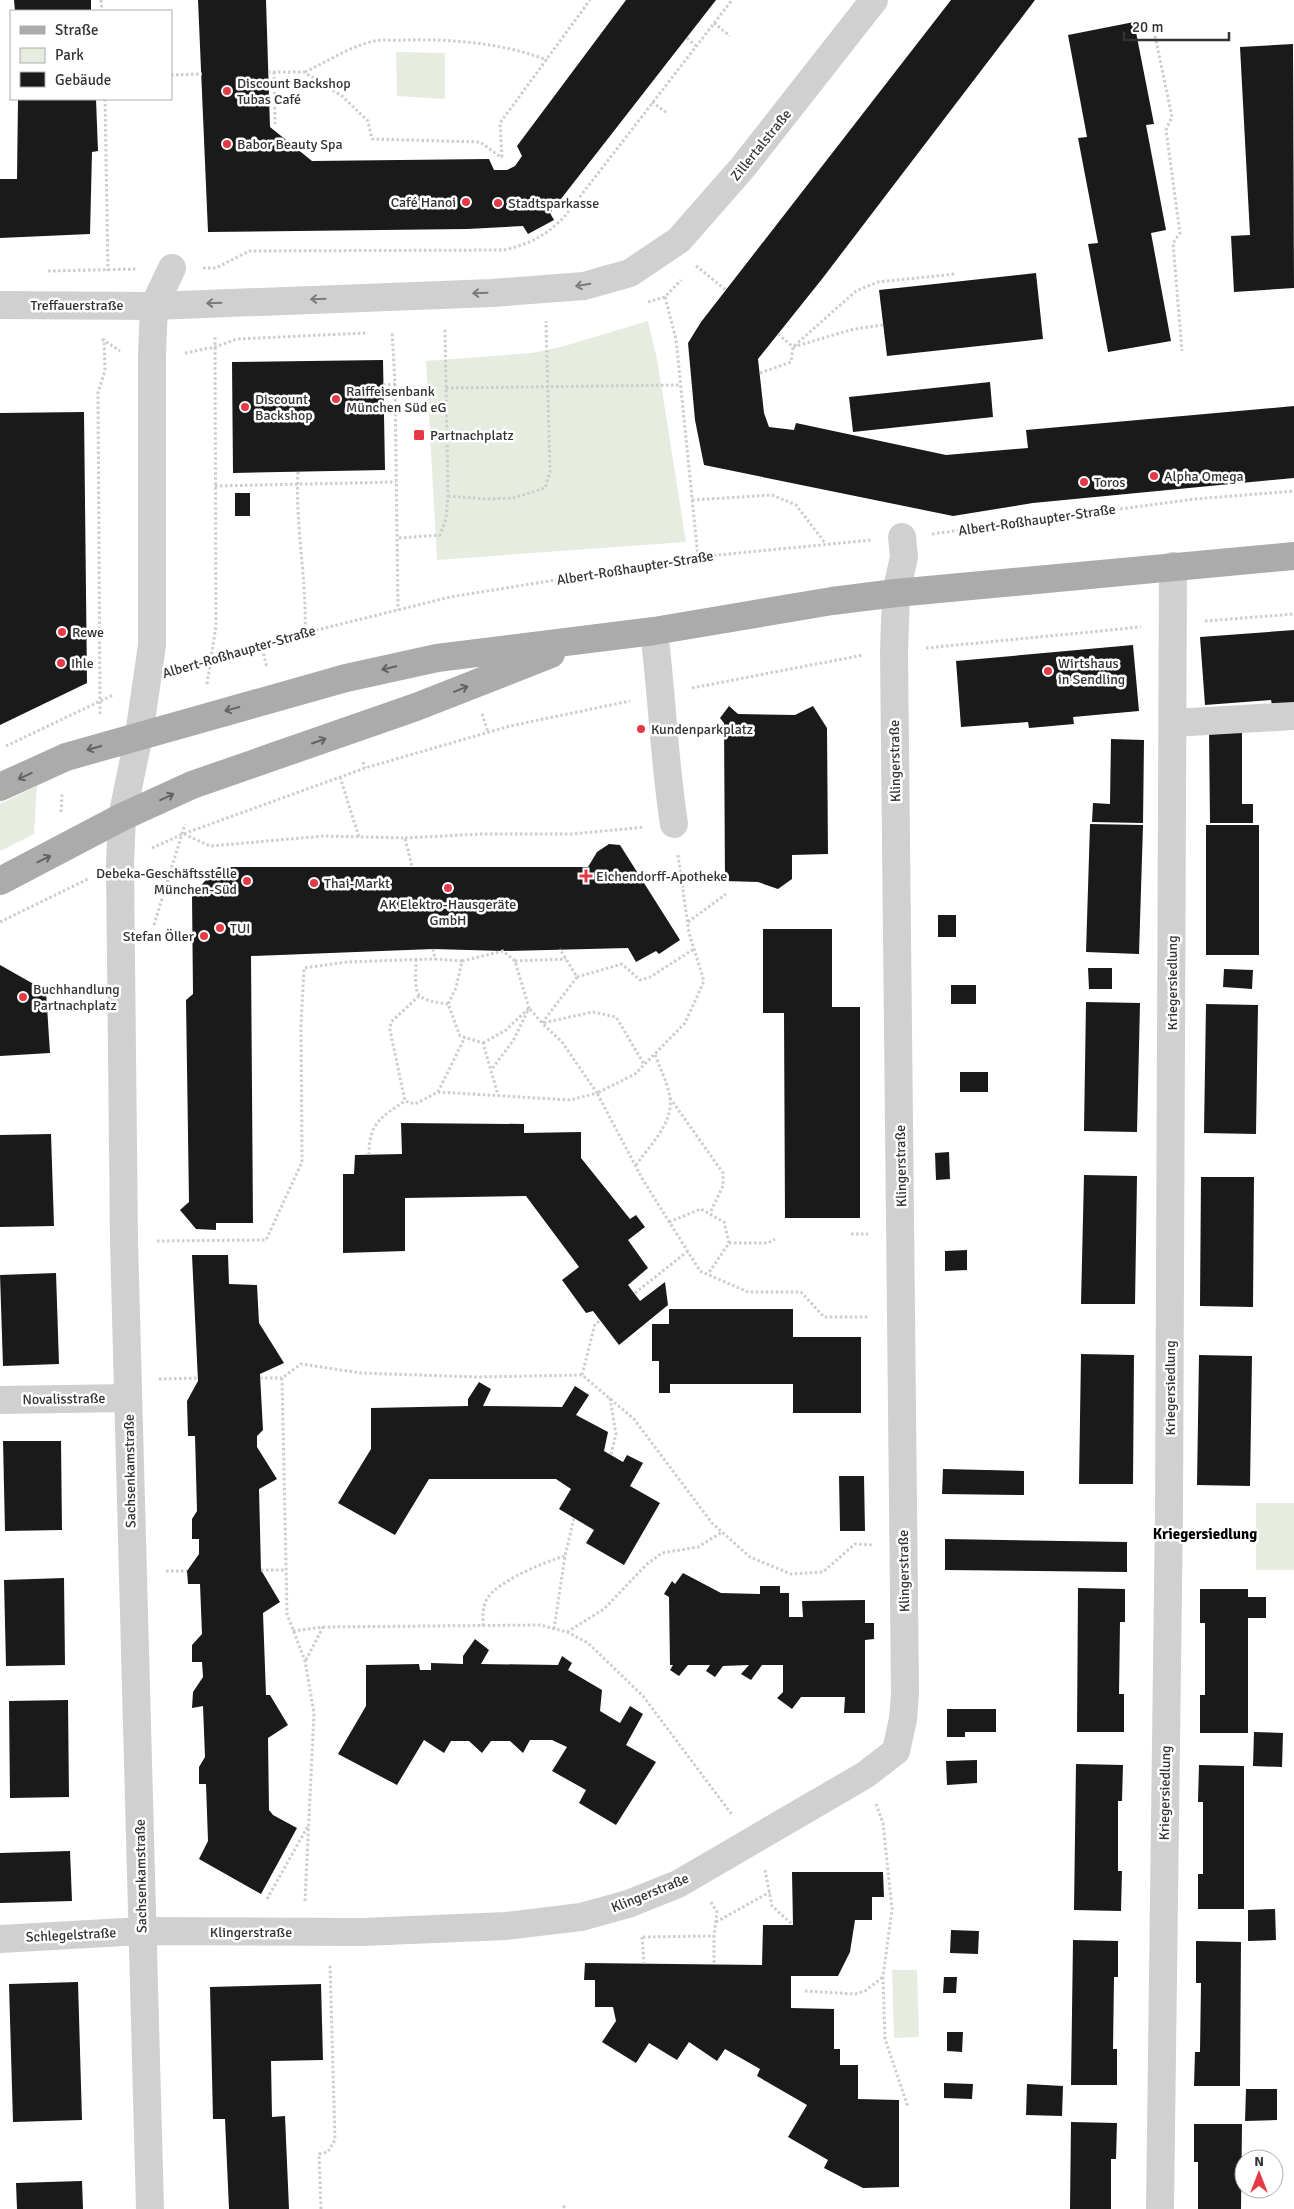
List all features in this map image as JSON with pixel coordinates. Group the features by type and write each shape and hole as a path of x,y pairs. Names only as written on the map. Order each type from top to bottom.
{"main road":[{"path":"0,787 66,757 139,735 346,678 437,658 654,631 804,605 896,593 1294,556"},
{"path":"0,881 57,853 122,817 192,785 416,707 588,640"}],"street":[{"name":"Zillertalstraße","path":"154,306 492,293 584,286 630,273 679,240 743,167 874,0"},
{"path":"139,735 149,677 152,645 152,363 154,306 172,268"},
{"name":"Treffauerstraße","path":"0,304 154,306"},
{"name":"Klingerstraße","path":"142,1932 316,1932 506,1926 581,1918 628,1904 678,1884 752,1843 865,1775 896,1751 903,1719 905,1693 894,651 896,593 904,557 902,537"},
{"name":"Kriegersiedlung","path":"1160,2209 1169,1510 1173,566"},
{"path":"654,631 662,695 664,755 674,824"},
{"path":"1173,723 1294,716"},
{"name":"Sachsenkamstraße","path":"139,735 122,817 119,920 124,1242 150,2209"},
{"name":"Novalisstraße","path":"0,1400 128,1388"},
{"name":"Schlegelstraße","path":"0,1939 142,1932"}],"path":[{"path":"304,72 342,96 357,109 368,121 372,140 480,142 502,158 500,123 590,0"},
{"path":"39,271 216,268 249,251 504,250 536,240 552,229 565,216 732,0"},
{"path":"714,23 730,36"},
{"path":"1154,31 1172,117 1166,130 1180,233 1173,243 1182,351"},
{"path":"687,38 696,46"},
{"path":"268,72 304,72 345,51 376,40 434,39 526,52 547,60"},
{"path":"274,72 275,124"},
{"path":"172,75 202,74"},
{"path":"105,100 108,270"},
{"path":"652,102 667,113"},
{"path":"694,264 726,290"},
{"path":"760,372 791,362 793,347 856,291 878,282 955,274"},
{"path":"665,297 676,339 698,557"},
{"path":"448,496 487,499 514,498 545,488 550,472 546,321"},
{"path":"793,347 854,329 883,325"},
{"path":"399,538 440,535 446,519 448,496 445,328"},
{"path":"392,331 399,538 398,610"},
{"path":"778,334 793,347"},
{"path":"101,701 98,392 104,371 104,340"},
{"path":"202,717 216,626 214,348"},
{"path":"383,385 395,384"},
{"path":"446,388 680,385"},
{"path":"298,472 303,585 306,604 305,633"},
{"path":"215,486 396,482"},
{"name":"Albert-Roßhaupter-Straße","path":"0,749 149,677 261,644 450,597 698,557 902,537 1195,499 1294,491"},
{"path":"692,500 772,495 796,505 825,544"},
{"path":"183,834 365,768 510,726 823,661 894,651 1294,614"},
{"path":"261,644 268,672"},
{"path":"482,713 488,732"},
{"path":"0,922 52,896 71,714"},
{"path":"363,762 365,768"},
{"path":"340,777 359,837"},
{"path":"152,931 183,834 192,785"},
{"path":"183,834 210,846 324,836 405,838 481,834 573,834 674,824 688,922 694,950 704,981 685,1024 635,1074 597,1093 570,1100 438,1092 415,1104 405,1101"},
{"path":"405,838 412,867"},
{"path":"688,922 726,894"},
{"path":"433,950 435,959"},
{"path":"560,950 577,978"},
{"path":"542,1024 577,978 622,964 640,980 650,977 694,950"},
{"path":"124,1242 266,1240 302,1162 301,1026 304,968 346,962 416,959 462,961 503,951 515,960 530,1008 542,1024 562,1042 597,1093 669,1222 700,1271 748,1292 801,1292 824,1317 902,1317"},
{"path":"416,959 416,986 419,996 424,1001 448,1004"},
{"path":"515,960 566,959"},
{"path":"462,961 456,988 448,1004 460,1036 483,1043 506,1030 530,1008"},
{"path":"405,1101 390,1030 391,1022 419,996"},
{"path":"491,1070 513,1041 530,1008"},
{"path":"542,1024 593,1012 616,1016 644,1064"},
{"path":"438,1092 465,1038"},
{"path":"483,1043 498,1095"},
{"path":"655,1054 670,1098 723,1173 723,1186 710,1214"},
{"path":"636,1164 665,1127 670,1098"},
{"path":"369,1155 369,1139 373,1126 405,1101"},
{"path":"669,1222 701,1209 724,1222 729,1243 708,1274"},
{"path":"729,1243 768,1243 775,1238"},
{"path":"635,1293 688,1251"},
{"path":"582,1375 595,1324 600,1321"},
{"path":"260,1378 282,1378 301,1364 380,1374 477,1377 582,1375 634,1419 712,1523 750,1557 791,1574 822,1572 854,1544 904,1545"},
{"path":"128,1388 198,1378"},
{"path":"282,1378 287,1614 306,1661 314,1713 310,1824 316,1932 335,2140 328,2152 319,2154 321,2209"},
{"path":"610,1398 616,1434 611,1455"},
{"path":"554,1629 565,1556 574,1518"},
{"path":"567,1632 604,1609 647,1564 662,1553 698,1547 722,1532"},
{"path":"483,1626 483,1609 488,1597 501,1586 544,1562 565,1556"},
{"path":"261,1570 286,1570"},
{"path":"293,1631 323,1627 540,1626 567,1632 588,1643 643,1696 752,1843 767,1874 772,1906 793,1925"},
{"path":"306,1661 323,1627"},
{"path":"865,1775 883,1823 892,1909 883,1978 885,2039 908,2107"},
{"path":"249,1932 310,1824"},
{"path":"716,1923 770,1892"},
{"path":"643,1937 714,1936 714,1964"},
{"path":"805,1991 855,1994 865,1992 883,1978"},
{"path":"563,2206 567,2209"}],"green space":[{"path":"396,52 445,53 445,99 397,96"},
{"path":"648,321 657,359 686,542 437,560 426,361 532,353 561,347"},
{"path":"37,786 34,834 0,851 0,804"},
{"path":"1256,1503 1294,1503 1294,1570 1256,1570"},
{"path":"892,1970 917,1970 919,2037 894,2038"}],"building":[{"path":"14,0 91,0 91,10 15,10"},
{"path":"198,0 266,0 270,127 312,161 489,159 494,170 507,170 515,166 522,156 517,146 626,0 716,0 550,213 554,220 528,234 523,226 467,229 208,232"},
{"path":"951,0 1035,0 822,279 758,359 764,413 769,427 794,430 796,423 946,455 1028,448 1026,430 1294,406 1294,478 1033,503 953,516 704,465 695,420 688,343 701,322"},
{"path":"1134,22 1154,124 1146,125 1166,230 1151,233 1171,341 1108,352 1088,244 1098,243 1078,138 1087,137 1068,35"},
{"path":"1293,44 1294,288 1234,292 1231,236 1250,235 1240,47"},
{"path":"18,100 96,100 98,151 92,152 90,234 0,238 0,179 17,179"},
{"path":"1036,273 1043,339 887,356 879,290"},
{"path":"383,360 385,470 233,473 232,362"},
{"path":"990,382 993,417 853,432 849,397"},
{"path":"84,412 87,683 0,725 0,413"},
{"path":"235,493 250,493 250,516 235,516"},
{"path":"1294,630 1294,703 1272,705 1271,700 1205,705 1200,637"},
{"path":"1133,645 1139,711 1073,717 1074,724 1029,728 1028,722 961,727 956,661"},
{"path":"729,706 738,714 795,715 813,706 827,728 828,854 792,855 792,879 778,889 758,882 725,881 724,723 720,718"},
{"path":"1242,729 1242,804 1253,804 1253,823 1210,823 1209,730"},
{"path":"1111,739 1144,740 1143,823 1092,822 1093,803 1110,804"},
{"path":"1090,824 1143,825 1139,954 1086,952"},
{"path":"1206,825 1259,825 1259,955 1206,955"},
{"path":"609,844 620,845 680,940 659,954 656,951 636,962 628,948 503,951 433,949 251,956 253,1223 216,1223 216,1230 196,1229 180,1210 189,1202 186,1000 193,994 192,895 218,867 588,867 597,852"},
{"path":"938,915 956,915 956,937 938,937"},
{"path":"763,929 832,929 832,1007 860,1007 860,1218 785,1218 784,1013 763,1013"},
{"path":"0,965 46,991 50,1053 0,1056"},
{"path":"1088,968 1112,968 1112,989 1089,989"},
{"path":"1224,969 1253,970 1252,989 1223,987"},
{"path":"951,985 976,985 976,1004 951,1004"},
{"path":"1086,1002 1140,1003 1137,1132 1084,1131"},
{"path":"1206,1004 1258,1005 1256,1134 1204,1133"},
{"path":"960,1072 988,1072 988,1092 960,1092"},
{"path":"401,1123 524,1124 524,1133 581,1132 581,1158 630,1219 636,1215 645,1227 628,1240 648,1268 628,1285 640,1301 665,1282 668,1305 619,1345 593,1311 586,1313 562,1280 579,1267 526,1196 405,1198 405,1251 343,1253 343,1174 354,1174 355,1155 402,1154"},
{"path":"51,1134 54,1226 0,1227 0,1135"},
{"path":"949,1152 950,1179 936,1180 935,1153"},
{"path":"1084,1175 1137,1176 1135,1304 1081,1304"},
{"path":"1201,1177 1254,1177 1253,1307 1200,1306"},
{"path":"967,1250 967,1270 945,1271 945,1251"},
{"path":"192,1255 228,1255 229,1284 257,1285 259,1323 284,1363 260,1374 263,1430 257,1436 257,1447 277,1479 259,1489 261,1570 280,1602 263,1613 266,1695 270,1695 288,1725 268,1738 269,1810 273,1815 297,1828 261,1894 199,1859 208,1841 206,1784 199,1784 199,1767 205,1757 203,1706 192,1708 193,1692 203,1677 202,1662 192,1662 192,1645 202,1634 200,1584 188,1584 187,1571 199,1554 199,1539 192,1539 192,1519 197,1511 195,1436 188,1436 187,1401 198,1381"},
{"path":"56,1273 59,1364 3,1366 0,1275"},
{"path":"669,1309 793,1309 793,1337 861,1337 861,1413 793,1413 793,1384 670,1384 670,1393 659,1393 659,1361 652,1361 652,1324 669,1324"},
{"path":"1081,1354 1134,1355 1133,1484 1079,1484"},
{"path":"1199,1355 1252,1356 1250,1486 1197,1485"},
{"path":"479,1382 491,1389 483,1406 562,1407 575,1386 589,1395 576,1415 608,1432 604,1451 623,1462 627,1455 643,1463 630,1486 660,1503 624,1565 586,1543 594,1530 559,1509 571,1489 556,1479 429,1479 395,1535 338,1503 371,1449 371,1408 468,1406 468,1399"},
{"path":"3,1441 61,1441 62,1530 5,1531"},
{"path":"943,1469 1024,1471 1024,1495 942,1494"},
{"path":"839,1476 864,1476 865,1531 840,1531"},
{"path":"945,1539 1127,1542 1127,1572 945,1570"},
{"path":"683,1573 721,1593 760,1594 760,1586 780,1586 780,1593 789,1593 789,1617 803,1617 802,1601 865,1600 865,1623 874,1623 874,1639 865,1640 865,1713 844,1713 845,1697 801,1697 792,1709 777,1698 783,1692 783,1665 762,1665 751,1680 741,1674 749,1665 723,1666 715,1677 706,1671 710,1665 688,1665 679,1676 670,1670 673,1665 670,1665 669,1597 664,1594 672,1581 675,1584"},
{"path":"64,1578 65,1665 6,1666 4,1580"},
{"path":"1078,1588 1125,1589 1125,1622 1120,1622 1119,1694 1124,1694 1124,1732 1077,1732"},
{"path":"1200,1589 1248,1589 1248,1597 1266,1597 1266,1618 1248,1618 1248,1733 1200,1733 1200,1695 1205,1695 1205,1623 1200,1623"},
{"path":"475,1639 489,1650 481,1664 558,1665 562,1656 572,1663 568,1670 602,1690 600,1711 620,1723 630,1706 643,1714 626,1745 656,1762 616,1825 579,1803 586,1790 552,1771 567,1747 552,1740 530,1740 523,1753 510,1741 491,1741 482,1753 469,1741 451,1741 444,1753 424,1740 397,1785 338,1754 366,1706 366,1665 419,1664 420,1670 431,1670 431,1663 463,1664 463,1656"},
{"path":"68,1700 69,1797 10,1798 9,1701"},
{"path":"947,1709 996,1709 996,1732 965,1732 965,1737 947,1737"},
{"path":"1254,1732 1283,1733 1282,1767 1253,1766"},
{"path":"977,1760 977,1783 947,1785 946,1761"},
{"path":"1076,1764 1123,1765 1122,1801 1118,1801 1118,1871 1122,1871 1121,1911 1074,1910"},
{"path":"1199,1765 1244,1766 1244,1909 1198,1909 1198,1874 1203,1874 1203,1802 1198,1802"},
{"path":"70,1851 72,1901 0,1903 0,1853"},
{"path":"792,1872 883,1872 884,1897 872,1897 872,1920 855,1920 850,1952 838,1976 791,1976 791,2008 834,2009 834,2049 840,2049 840,2065 858,2065 858,2099 899,2100 899,2187 863,2188 824,2168 828,2160 788,2137 807,2105 757,2076 760,2069 725,2049 717,2061 689,2042 677,2060 649,2043 636,2063 602,2042 616,2021 613,2007 595,2007 595,1980 584,1980 585,1963 762,1965 763,1925 793,1925"},
{"path":"1275,1909 1276,1940 1248,1941 1248,1910"},
{"path":"951,1930 979,1931 978,1954 950,1953"},
{"path":"1073,1940 1118,1941 1118,1977 1114,1977 1113,2049 1117,2049 1117,2085 1071,2085"},
{"path":"1196,1941 1241,1942 1240,2086 1194,2086 1195,2052 1200,2052 1201,1983 1196,1983"},
{"path":"944,1977 957,1977 956,1993 943,1993"},
{"path":"78,1982 82,2120 13,2122 9,1984"},
{"path":"321,1984 323,2060 271,2061 272,2117 285,2116 289,2209 229,2209 225,2119 213,2119 210,1987"},
{"path":"947,2032 963,2032 962,2052 947,2051"},
{"path":"944,2083 973,2084 972,2099 944,2098"},
{"path":"1027,2084 1063,2086 1062,2116 1026,2115"},
{"path":"1246,2089 1277,2089 1277,2120 1245,2121"},
{"path":"1071,2122 1117,2123 1116,2159 1111,2159 1111,2209 1070,2209"},
{"path":"1194,2124 1242,2124 1242,2149 1234,2149 1234,2199 1241,2199 1241,2209 1198,2209 1198,2162 1194,2162"},
{"path":"82,2181 83,2209 17,2209 16,2183"}],"place":[{"name":"Discount Backshop Tubas Café","path":"227,91"},
{"name":"Babor Beauty Spa","path":"227,144"},
{"name":"Café Hanoi","path":"466,202"},
{"name":"Stadtsparkasse","path":"498,203"},
{"name":"Raiffeisenbank München Süd eG","path":"336,399"},
{"name":"Discount Backshop","path":"245,407"},
{"name":"Partnachplatz","path":"419,435"},
{"name":"Alpha Omega","path":"1154,476"},
{"name":"Toros","path":"1084,482"},
{"name":"Rewe","path":"62,632"},
{"name":"Ihle","path":"61,663"},
{"name":"Wirtshaus in Sendling","path":"1048,671"},
{"name":"Kundenparkplatz","path":"641,729"},
{"name":"Eichendorff-Apotheke","path":"586,876"},
{"name":"Debeka-Geschäftsstelle München-Süd","path":"247,881"},
{"name":"Thai-Markt","path":"314,883"},
{"name":"AK Elektro-Hausgeräte GmbH","path":"448,888"},
{"name":"TUI","path":"220,928"},
{"name":"Stefan Öller","path":"204,936"},
{"name":"Buchhandlung Partnachplatz","path":"23,997"}],"district":[{"name":"Kriegersiedlung","path":"1205,1534"}]}
